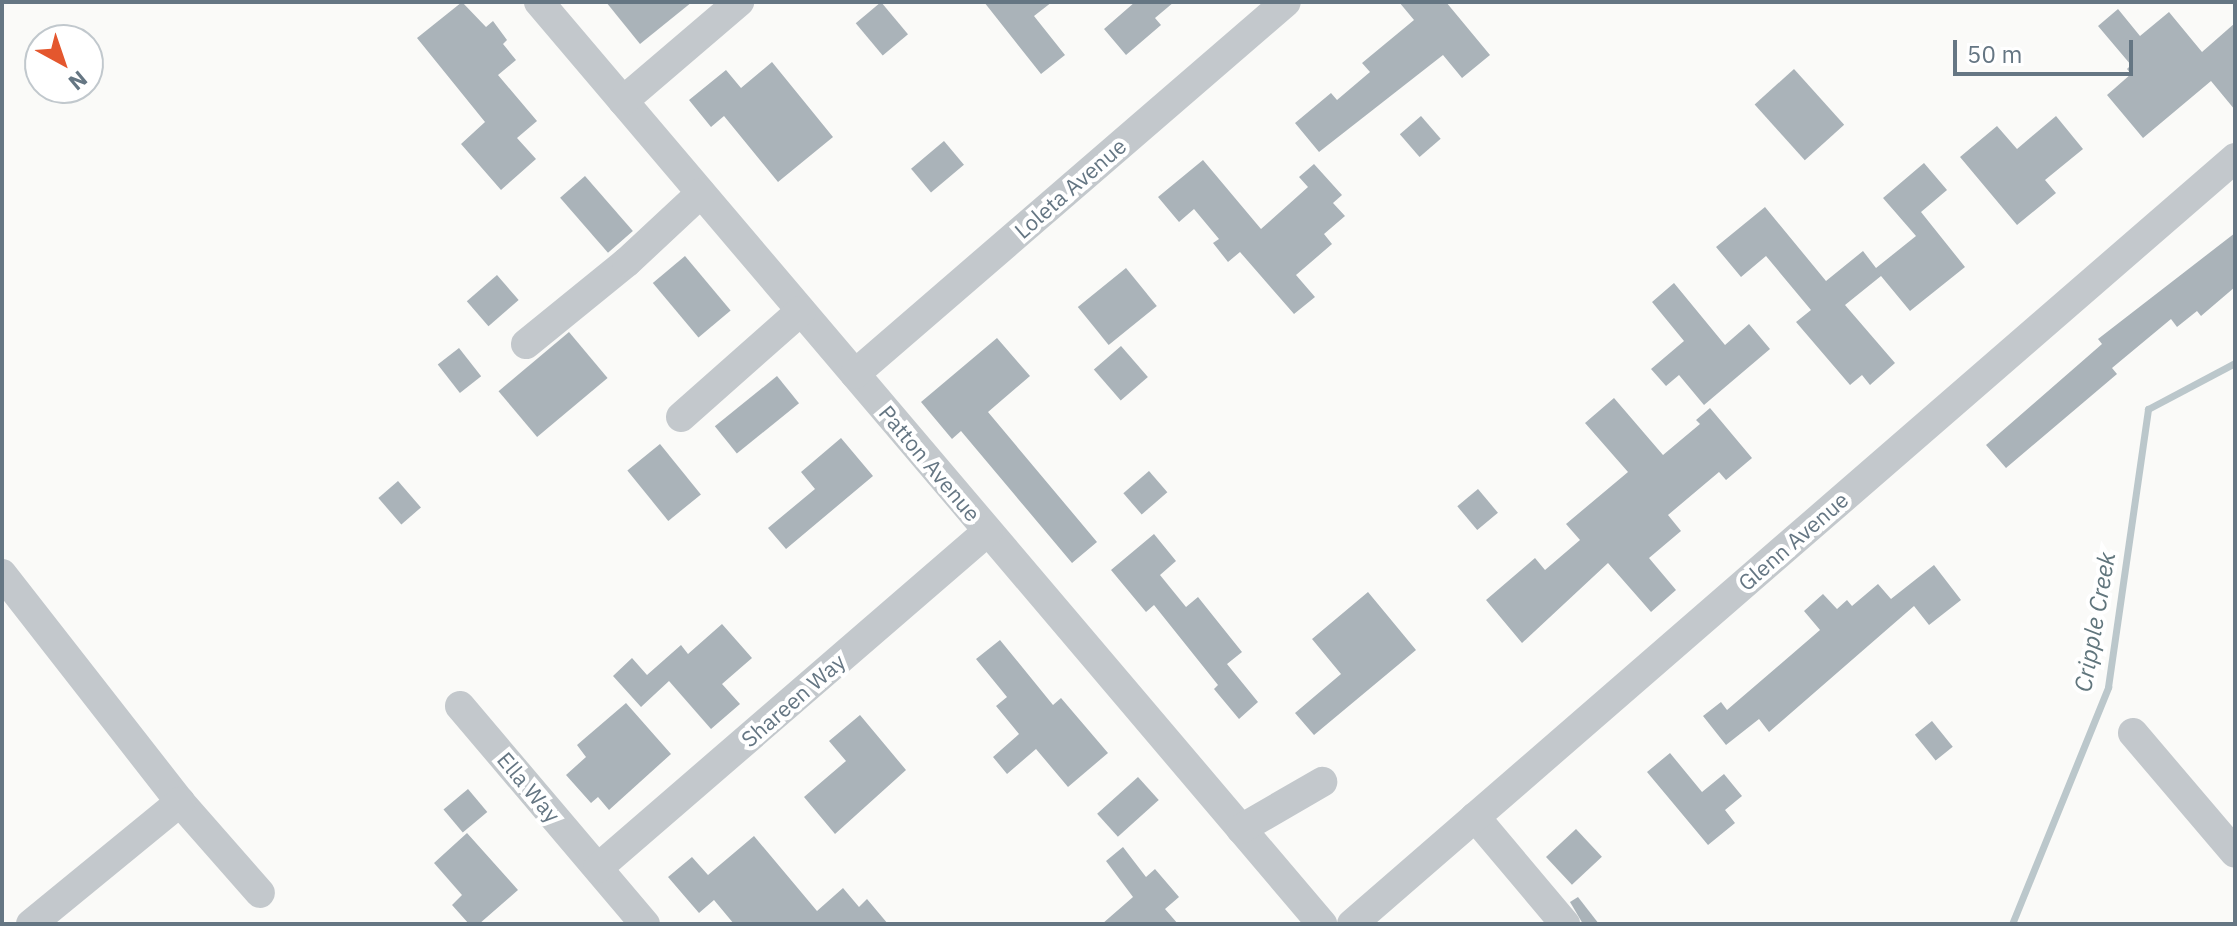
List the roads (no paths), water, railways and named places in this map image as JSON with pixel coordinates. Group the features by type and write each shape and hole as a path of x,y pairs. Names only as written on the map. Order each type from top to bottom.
{"street":[{"name":"Patton Avenue","path":"539,2 1322,924"},
{"path":"623,101 739,2"},
{"name":"Loleta Avenue","path":"855,374 1286,2"},
{"name":"Glenn Avenue","path":"1352,924 2235,158"},
{"path":"526,344 627,262 701,193"},
{"path":"681,417 801,311"},
{"name":"Shareen Way","path":"598,868 988,531"},
{"path":"2,574 180,802 260,893"},
{"name":"Ella Way","path":"460,706 645,924"},
{"path":"2133,733 2235,853"},
{"path":"1241,829 1322,782"},
{"path":"31,924 180,802"},
{"path":"1475,817 1565,924"}],"waterway":[{"name":"Cripple Creek","path":"2012,924 2108,687 2148,409 2235,363"}]}
